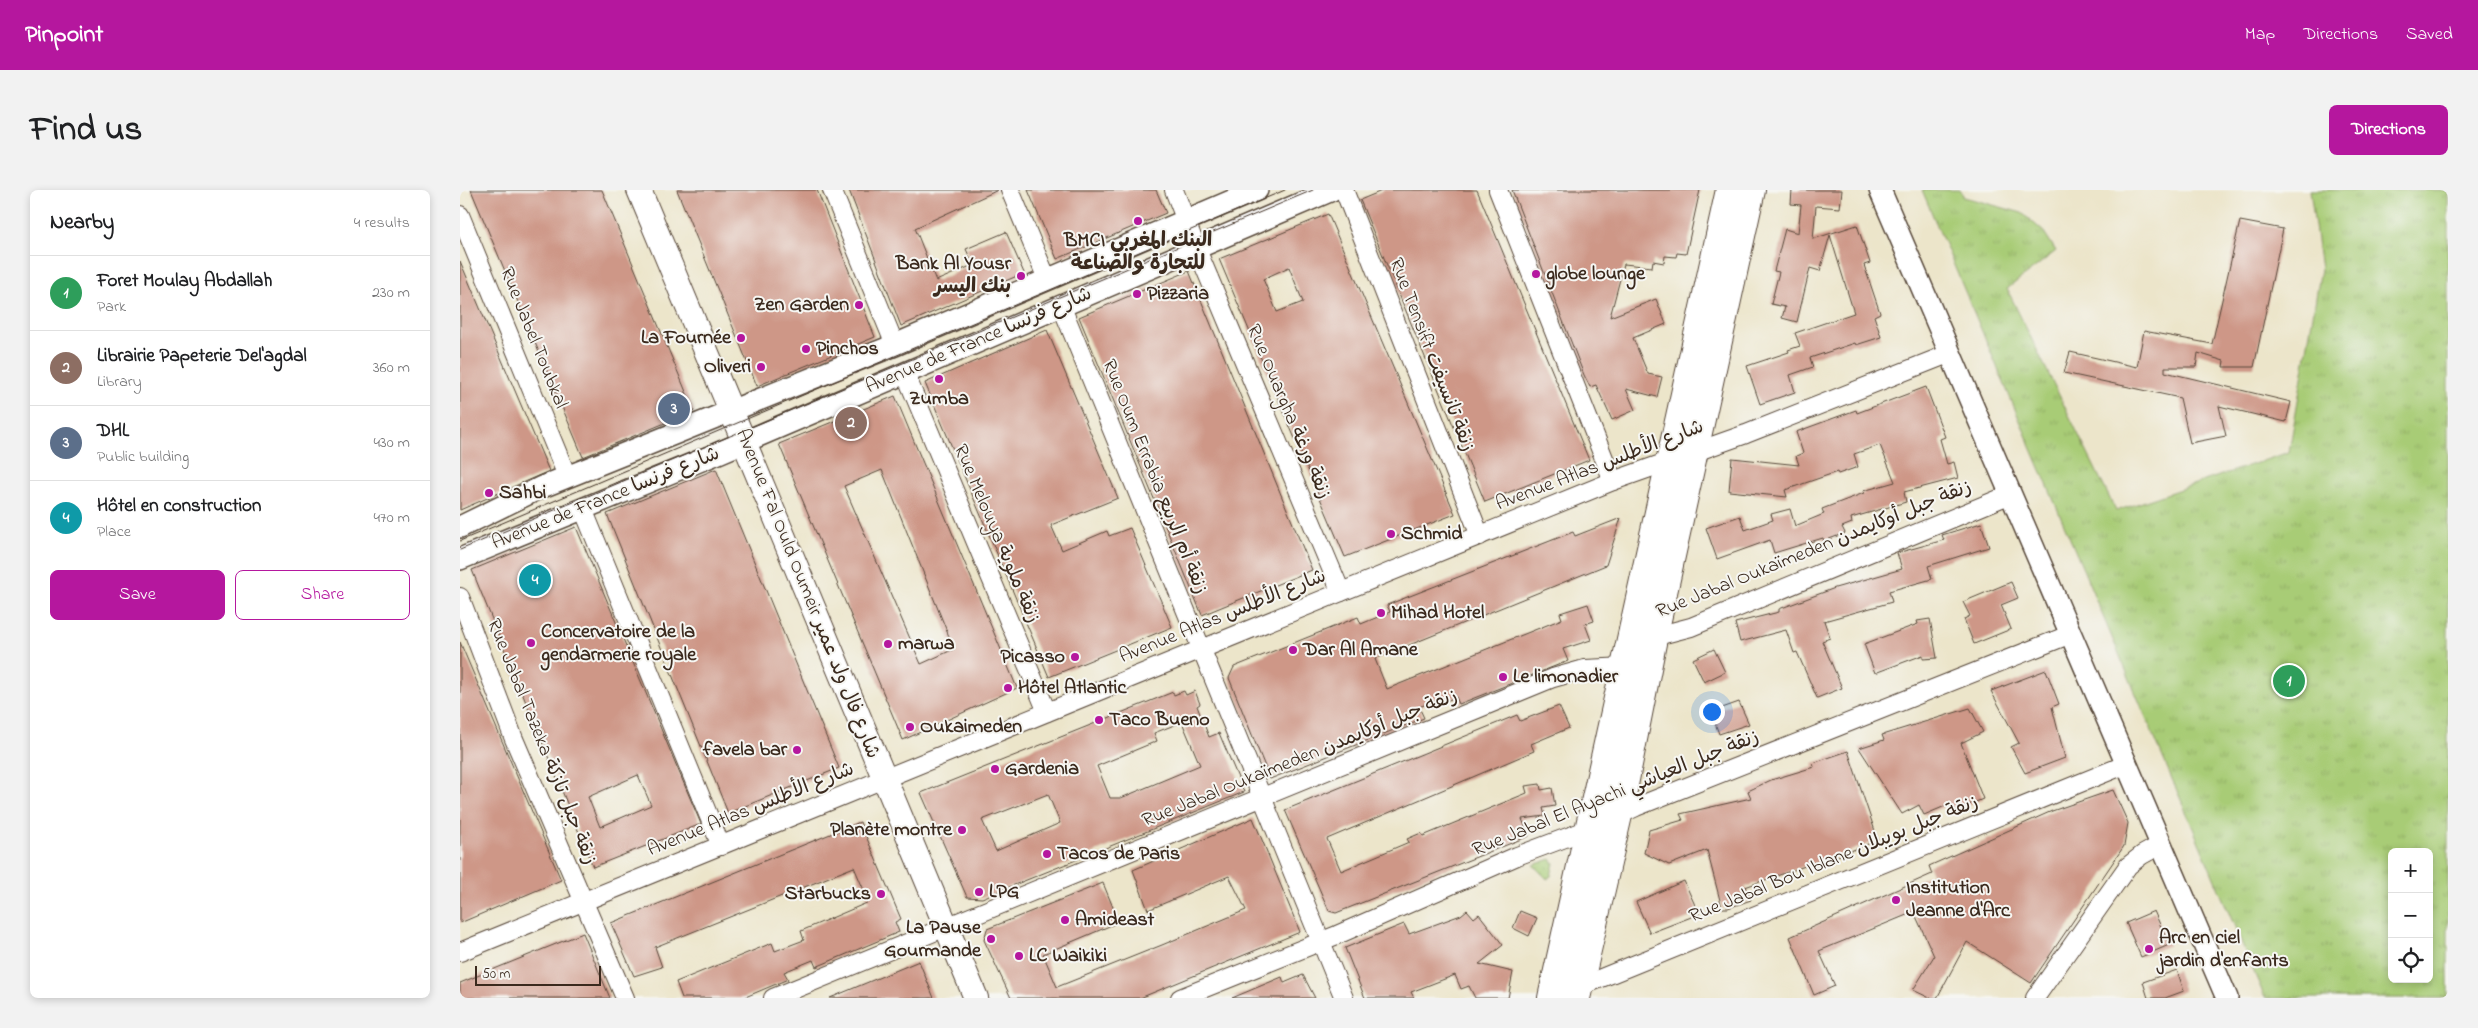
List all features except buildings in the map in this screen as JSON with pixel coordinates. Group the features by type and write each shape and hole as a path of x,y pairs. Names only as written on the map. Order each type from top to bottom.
{"main road":[{"name":"Avenue Fal Ould Oumeir شارع فال ولد عمير","path":"639,190 883,780 976,998"},
{"path":"1566,992 1618,815 1642,640 1682,455 1730,190"},
{"path":"1682,455 1751,190"},
{"path":"1566,992 1589,828 1626,667 1642,640"}],"street":[{"path":"832,190 895,345"},
{"path":"1010,190 1047,279"},
{"path":"1174,190 1186,219"},
{"name":"Avenue de France شارع فرنسا","path":"460,527 512,500 567,476 895,345 1257,190"},
{"name":"Avenue de France شارع فرنسا","path":"460,559 744,442 1332,190"},
{"name":"Rue Tensift زنقة تانسيفت","path":"1344,190 1480,536"},
{"path":"1498,190 1613,481"},
{"path":"1880,190 2227,998"},
{"name":"Rue Jabel Toubkal","path":"460,215 567,476"},
{"name":"Rue Ouargha زنقة ورغة","path":"1186,219 1196,248 1341,592"},
{"name":"Rue Oum Errabia زنقة أم الربيع","path":"1061,305 1344,998"},
{"name":"Avenue Atlas شارع الأطلس","path":"460,952 1613,481 1682,455 1746,434 1951,353"},
{"name":"Rue Melouya زنقة ملوية","path":"905,373 1047,712"},
{"name":"Rue Jabal Oukaïmeden زنقة جبل أوكايمدن","path":"1642,640 1691,627 2011,494"},
{"path":"583,509 721,846"},
{"name":"Rue Jabal Tazeka زنقة جبل تازكة","path":"460,597 514,739 624,998"},
{"name":"Rue Jabal El Ayachi زنقة جبل العياشي","path":"1180,998 1321,941 1516,856 2071,634"},
{"name":"Rue Jabal Oukaïmeden زنقة جبل أوكايمدن","path":"773,998 1561,675 1601,666 1626,667"},
{"name":"Rue Jabal Bou Iblane زنقة جبل بويبلان","path":"1566,992 2127,764"},
{"path":"2035,998 2128,866 2142,855 2162,844"}],"green space":[{"path":"1922,190 1960,190 1964,197 2022,213 2044,232 2056,251 2007,289 2116,511 2289,452 2321,269 2310,190 2448,190 2448,998 2265,998"},
{"path":"1551,859 1554,863 1551,876 1547,879 1533,865"}],"tram line":[{"path":"460,541 1285,190"},
{"path":"460,550 1313,190"}],"place":[{"name":"BMCI البنك المغربي للتجارة والصناعة","path":"1138,221"},
{"name":"globe lounge","path":"1536,274"},
{"name":"Bank Al Yousr بنك اليسر","path":"1021,276"},
{"name":"Pizzaria","path":"1137,294"},
{"name":"Zen Garden","path":"859,305"},
{"name":"La Fournée","path":"741,338"},
{"name":"Pinchos","path":"806,349"},
{"name":"Oliveri","path":"761,367"},
{"name":"Zumba","path":"939,379"},
{"name":"DHL","path":"674,409"},
{"name":"Librairie Papeterie Del'agdal","path":"851,423"},
{"name":"Sahbi","path":"489,493"},
{"name":"Schmid","path":"1391,534"},
{"name":"Hôtel en construction","path":"535,580"},
{"name":"Mihad Hotel","path":"1381,613"},
{"name":"Concervatoire de la gendarmerie royale","path":"531,643"},
{"name":"marwa","path":"888,644"},
{"name":"Dar Al Amane","path":"1293,650"},
{"name":"Picasso","path":"1075,657"},
{"name":"Le limonadier","path":"1503,677"},
{"name":"Foret Moulay Abdallah","path":"2289,681"},
{"name":"Hôtel Atlantic","path":"1008,688"},
{"name":"Taco Bueno","path":"1099,720"},
{"name":"Oukaimeden","path":"910,727"},
{"name":"favela bar","path":"797,750"},
{"name":"Gardenia","path":"995,769"},
{"name":"Planète montre","path":"962,830"},
{"name":"Tacos de Paris","path":"1047,854"},
{"name":"LPG","path":"979,892"},
{"name":"Starbucks","path":"881,894"},
{"name":"Institution Jeanne d'Arc","path":"1896,900"},
{"name":"Amideast","path":"1065,920"},
{"name":"La Pause Gourmande","path":"991,939"},
{"name":"Arc en ciel jardin d'enfants","path":"2149,949"},
{"name":"LC Waikiki","path":"1019,956"}]}
